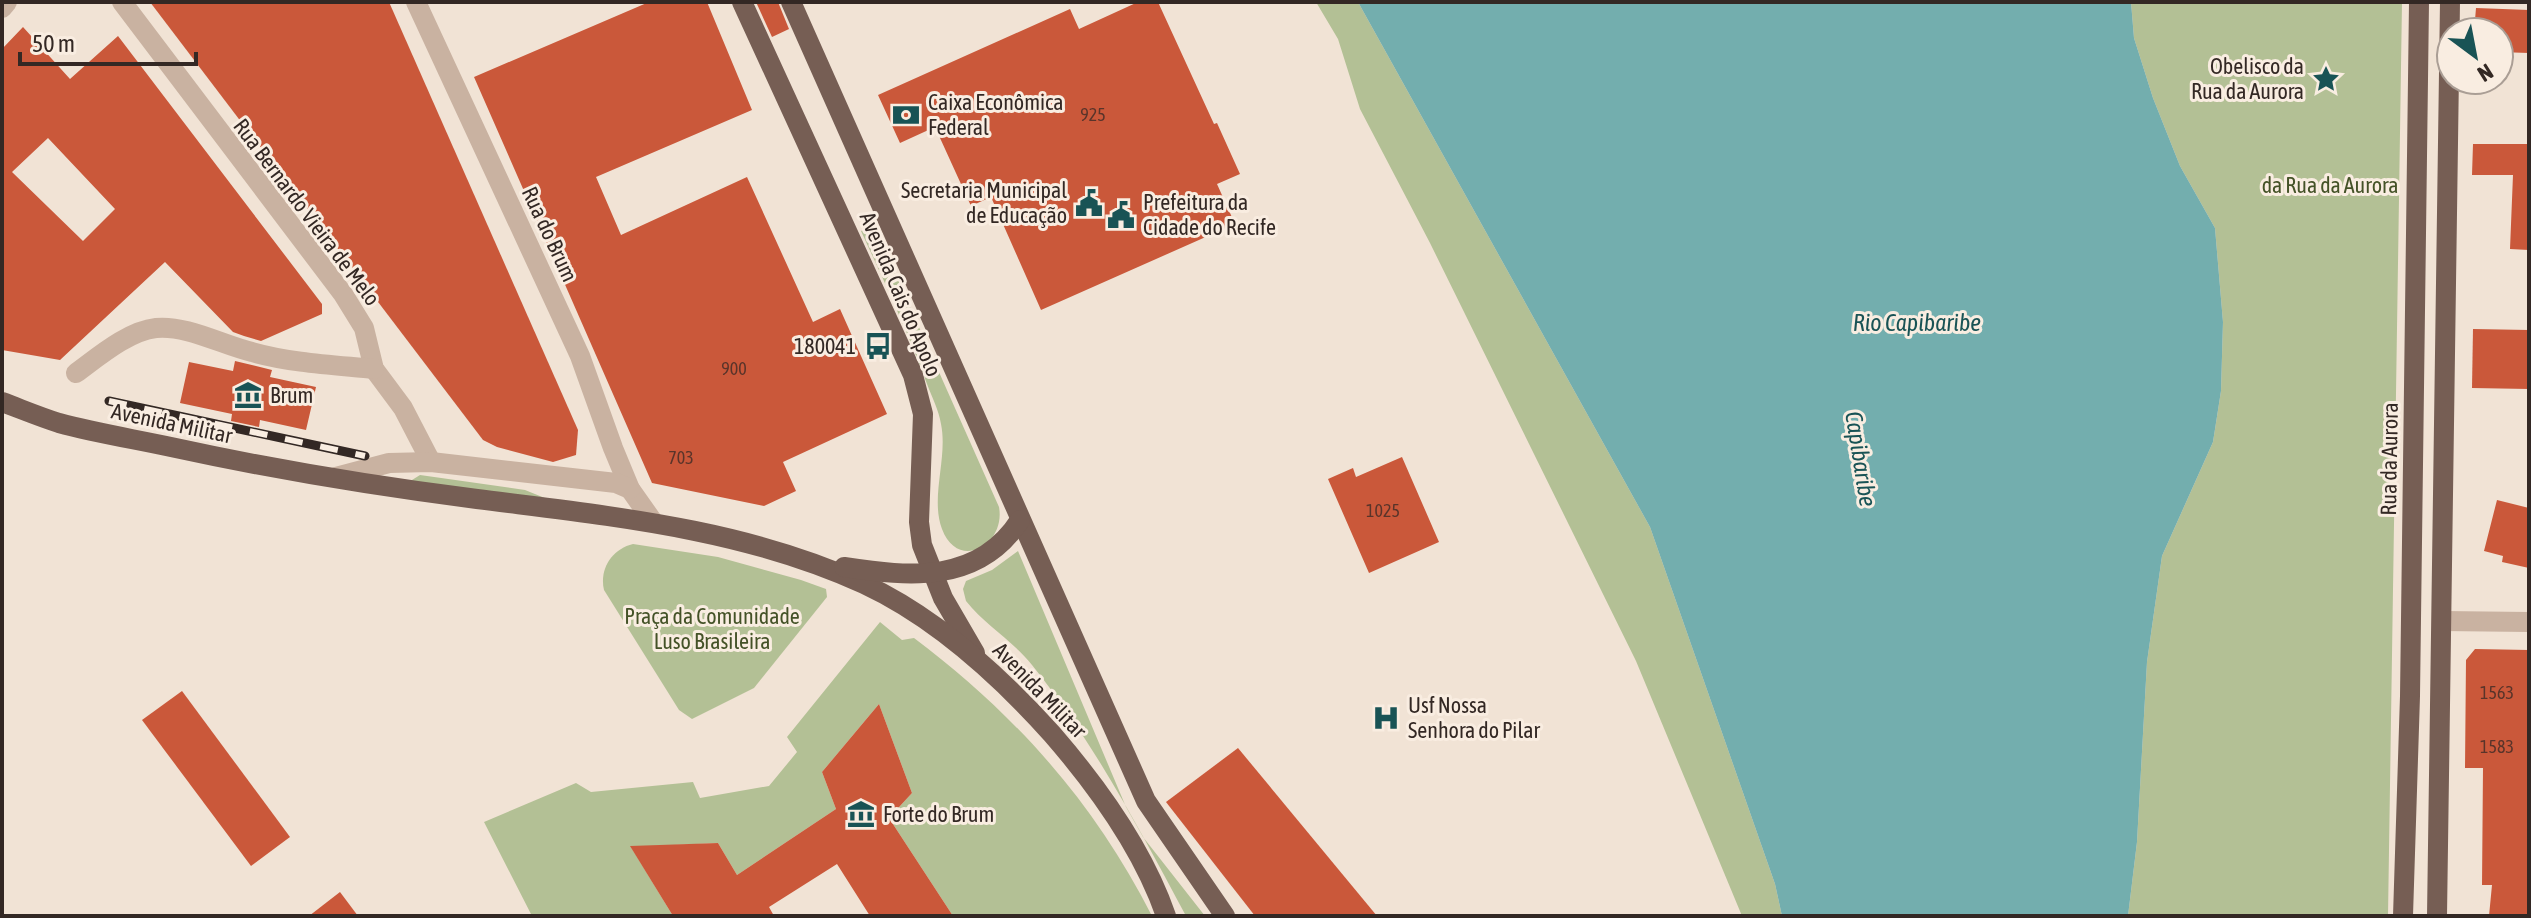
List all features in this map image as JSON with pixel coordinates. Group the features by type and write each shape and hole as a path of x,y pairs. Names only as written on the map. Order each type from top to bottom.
{"main road":[{"name":"Avenida Cais do Apolo","path":"742,2 913,375 923,414 919,522 922,545 932,575 979,660"},
{"name":"Avenida Cais do Apolo","path":"791,2 893,237 957,371 1020,520"},
{"name":"Rua da Aurora","path":"2403,916 2410,696 2419,2"},
{"path":"2437,916 2450,2"},
{"name":"Avenida Militar","path":"2,402 59,423 240,462 654,523 732,539 815,563 867,585 922,618 979,660 1022,701 1073,758 1124,830 1166,916"},
{"path":"932,575 972,563 991,552 1009,538 1020,520"},
{"name":"Avenida Militar","path":"1020,520 1146,801 1225,916"},
{"name":"Avenida Militar","path":"815,563 932,575"}],"street":[{"path":"2,8 7,2"},
{"name":"Rua Bernardo Vieira de Melo","path":"122,2 343,294 364,328 374,369 403,408 431,462"},
{"name":"Rua do Brum","path":"416,2 580,356 630,489"},
{"path":"76,373 139,332 156,328 175,329 254,353 325,365 374,369"},
{"name":"Avenida Militar","path":"336,477 389,463 431,462 616,483 630,489"},
{"path":"630,489 654,523"},
{"path":"2442,621 2529,622"}],"green space":[{"path":"1316,2 1358,2 1650,527 1775,884 1782,916 1742,916 1636,661 1430,243 1360,109 1338,39"},
{"name":"da Rua da Aurora","path":"2131,2 2402,2 2388,916 2128,916 2137,842 2147,662 2162,556 2213,442 2221,391 2223,322 2215,228 2180,166 2153,98 2134,38"},
{"path":"874,226 999,507 995,533 979,548 969,551 959,549 949,542 942,529 938,504 943,437 940,419 904,326 861,231"},
{"path":"420,475 525,490 582,513 404,485"},
{"name":"Praça da Comunidade Luso Brasileira","path":"633,544 718,557 826,589 827,597 754,688 692,719 679,710 604,590 603,575 609,561 619,550"},
{"path":"1018,551 1125,805 1075,724 1032,665 966,601 963,589 966,581 992,570"},
{"path":"880,622 902,640 914,638 951,667 1050,763 1105,835 1152,916 953,916 889,818 912,793 879,704 822,772 836,809 737,875 718,843 631,847 673,916 532,916 484,822 576,783 591,792 693,782 700,798 769,786 797,752 787,737"},
{"path":"1144,838 1205,916 1186,916"}],"water":[{"name":"Rio Capibaribe","path":"1358,2 2131,2 2134,38 2153,98 2180,166 2215,228 2223,322 2221,391 2213,442 2162,556 2147,662 2137,842 2128,916 1782,916 1775,884 1650,527"}],"building":[{"path":"150,2 389,2 578,430 576,455 553,462 497,447 483,440"},
{"path":"649,2 707,2 752,110 596,177 621,235 747,177 813,322 840,309 887,414 783,462 796,491 764,506 652,483 474,77"},
{"path":"756,2 778,2 789,29 772,37"},
{"path":"1138,2 1158,2 1240,174 1217,184 1235,224 1041,310 991,197 971,206 935,127 900,143 878,95 1070,9 1079,29"},
{"path":"2476,8 2529,10 2529,53 2515,53 2515,16 2475,16"},
{"path":"23,27 70,79 118,36 322,304 322,314 261,341 244,336 233,332 165,262 60,360 2,350 2,49","holes":["48,138 115,209 83,241 12,172"]},
{"path":"2473,144 2529,144 2529,250 2510,249 2513,175 2472,175"},
{"path":"2473,329 2529,330 2529,389 2472,388"},
{"name":"Brum","path":"235,361 272,370 270,377 316,387 306,430 260,420 259,427 231,421 232,414 180,403 189,362 233,371"},
{"path":"1402,457 1439,542 1369,573 1328,479 1353,468 1356,477"},
{"path":"2497,500 2529,508 2529,568 2502,562 2503,556 2484,551"},
{"path":"2475,649 2529,650 2529,916 2489,916 2492,885 2482,885 2483,768 2465,768 2466,660"},
{"path":"182,691 290,837 251,866 142,720"},
{"name":"Forte do Brum","path":"879,704 912,793 889,818 953,916 870,916 837,864 769,907 774,916 673,916 630,846 718,843 737,875 836,809 822,772"},
{"path":"1238,748 1377,916 1255,916 1166,802"},
{"path":"340,892 358,916 309,916"}],"railway":[{"path":"109,401 365,456"}],"place":[{"name":"Obelisco da Rua da Aurora","path":"2326,79"},
{"name":"Caixa Econômica Federal","path":"906,115"},
{"name":"Secretaria Municipal de Educação","path":"1089,203"},
{"name":"Prefeitura da Cidade do Recife","path":"1121,215"},
{"name":"180041","path":"878,346"},
{"name":"Brum","path":"248,395"},
{"name":"Usf Nossa Senhora do Pilar","path":"1386,718"},
{"name":"Forte do Brum","path":"861,814"}],"water label":[{"name":"Capibaribe","path":"1861,459"}]}
